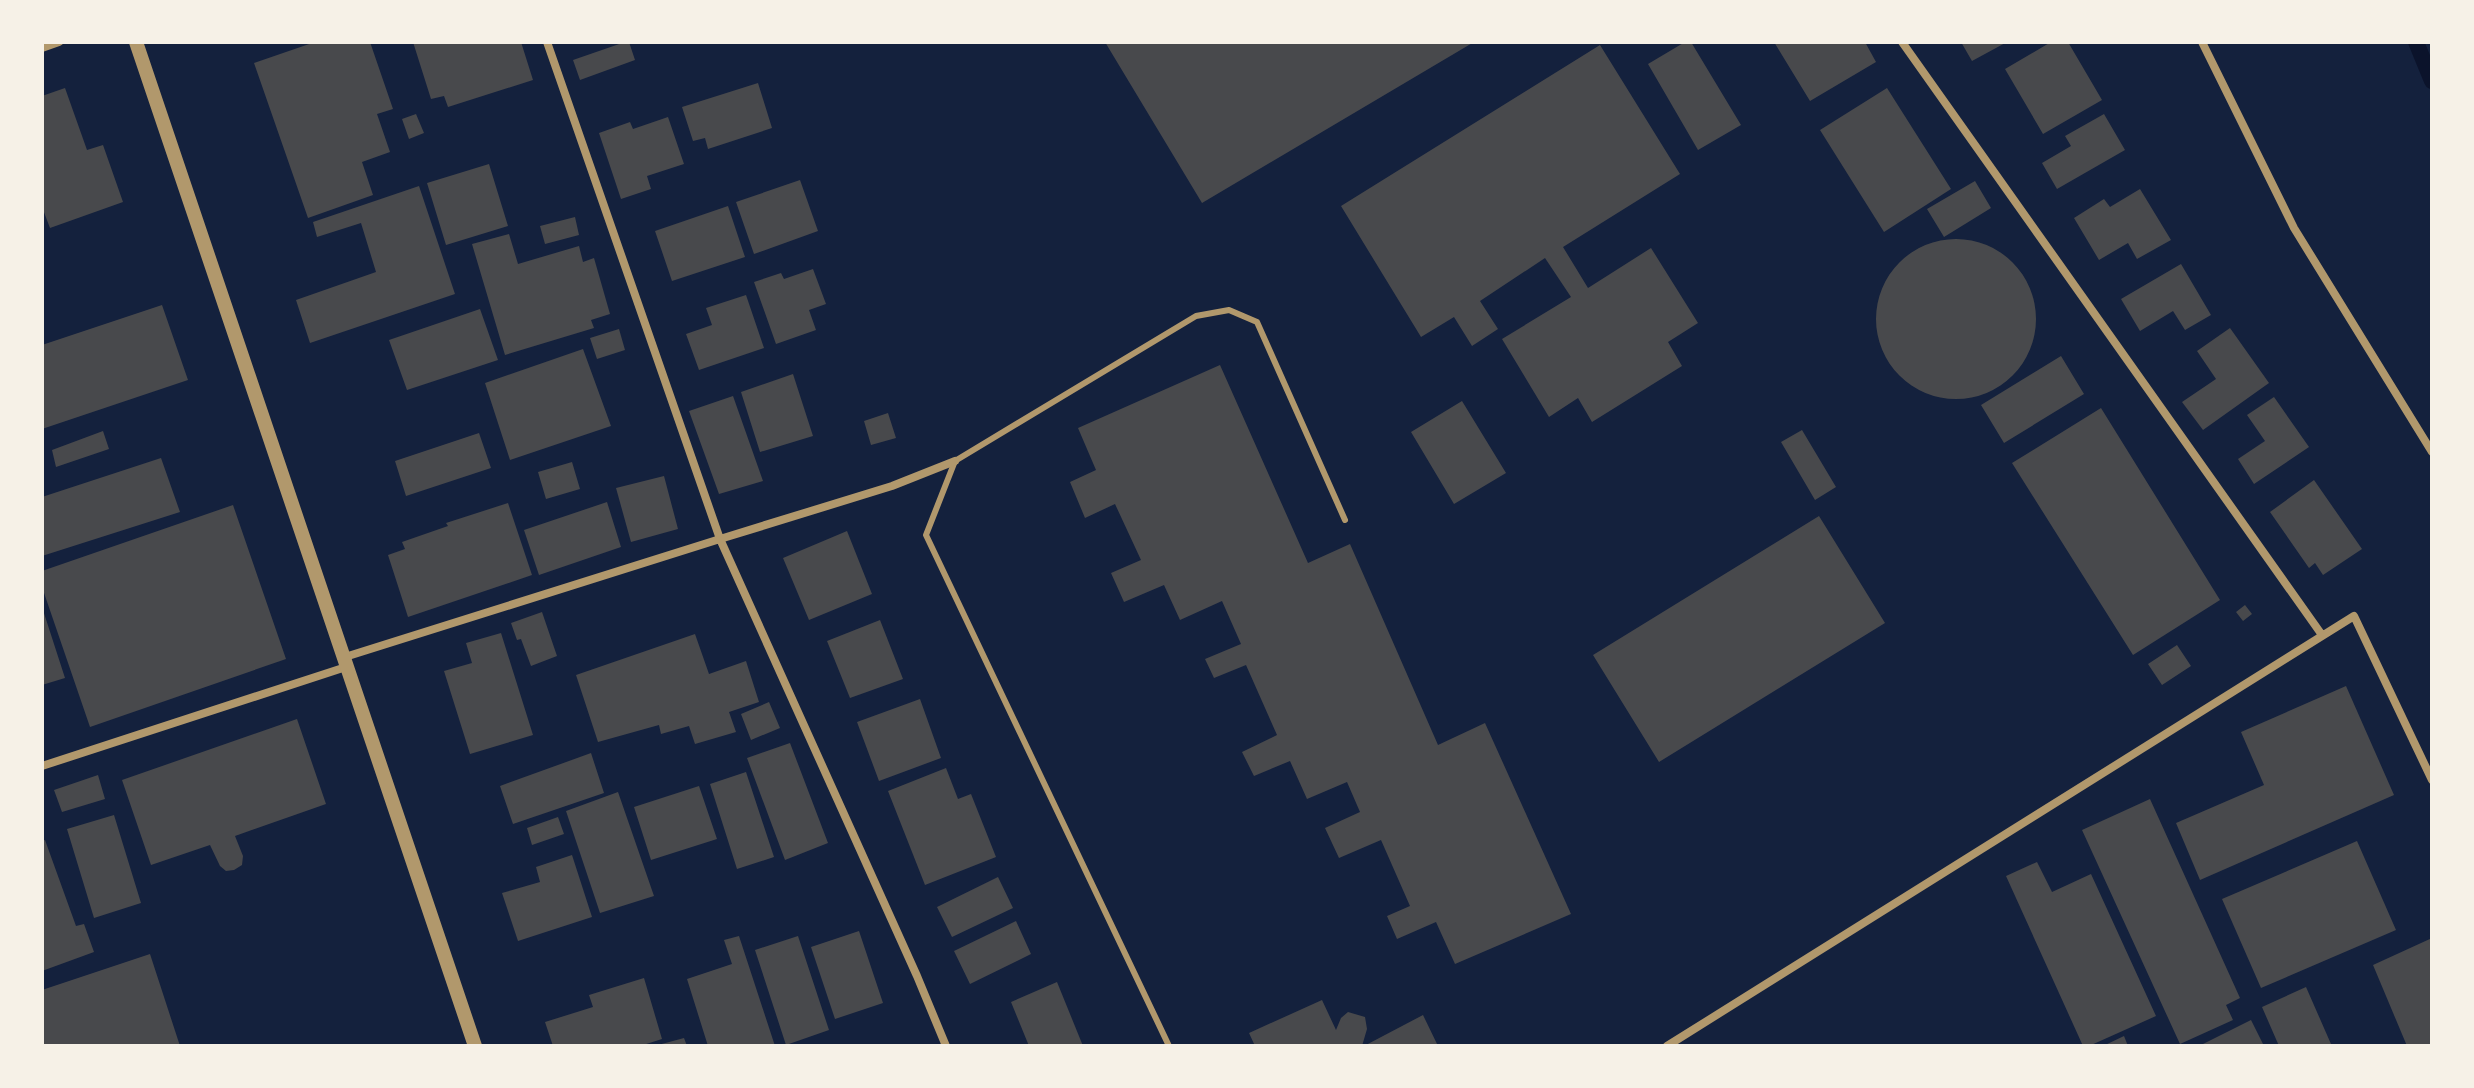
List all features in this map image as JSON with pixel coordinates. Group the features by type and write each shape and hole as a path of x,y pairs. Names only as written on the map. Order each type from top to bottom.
{"street":[{"path":"42,48 59,42"},
{"path":"136,42 475,1046"},
{"path":"547,42 720,539 946,1046"},
{"path":"1902,42 2322,635"},
{"path":"2202,42 2294,228 2432,452"},
{"path":"42,766 720,539 892,486 955,461"},
{"path":"1667,1046 2354,616 2432,780"}],"lane":[{"path":"1169,1046 926,535 955,461 1196,316 1229,310 1257,322 1345,520"}],"building":[{"path":"315,42 370,42 393,109 377,114 390,152 362,162 373,195 308,218 254,63"},
{"path":"413,42 521,42 533,80 448,107 444,96 431,99"},
{"path":"629,42 635,60 580,80 573,60"},
{"path":"1105,42 1474,42 1202,203"},
{"path":"1685,42 1691,42 1741,125 1698,150 1648,64"},
{"path":"1774,42 1865,42 1876,62 1810,101"},
{"path":"1961,42 2007,42 1972,61"},
{"path":"2051,42 2068,42 2102,100 2043,134 2005,69"},
{"path":"1600,45 1680,174 1563,247 1588,288 1651,248 1698,323 1668,342 1682,366 1592,422 1578,398 1549,417 1502,339 1571,297 1545,258 1480,301 1498,329 1472,346 1454,317 1421,337 1341,206"},
{"path":"758,83 772,128 708,149 705,138 693,141 682,107"},
{"path":"65,88 87,150 103,145 123,202 50,228 42,207 42,96"},
{"path":"1887,88 1951,189 1884,232 1820,130"},
{"path":"416,114 424,133 409,139 402,119"},
{"path":"2104,114 2125,150 2057,189 2042,163 2071,146 2065,136"},
{"path":"668,117 684,164 647,176 651,189 621,199 599,133 630,122 633,129"},
{"path":"489,164 508,226 446,245 427,183"},
{"path":"800,180 818,231 754,254 736,202"},
{"path":"1975,181 1991,208 1944,237 1927,209"},
{"path":"419,186 455,294 310,343 296,300 376,272 361,223 317,237 313,222"},
{"path":"2140,189 2171,240 2137,259 2128,243 2099,260 2074,218 2104,199 2110,207"},
{"path":"728,206 745,257 672,281 655,231"},
{"path":"575,217 579,235 545,244 540,226"},
{"path":"509,234 518,264 579,246 583,262 594,258 610,314 591,320 594,328 505,355 472,244"},
{"path":"1956,239 1986,245 2012,263 2030,289 2036,319 2030,349 2012,375 1986,393 1956,399 1926,393 1900,375 1882,349 1876,319 1882,289 1900,263 1926,245"},
{"path":"2181,264 2211,315 2185,330 2173,311 2140,331 2121,299"},
{"path":"813,269 826,304 809,310 816,330 776,344 754,282 781,273 784,279"},
{"path":"746,295 764,348 699,370 686,334 712,325 706,308"},
{"path":"162,305 188,380 42,429 42,345"},
{"path":"480,309 498,360 407,390 389,340"},
{"path":"2230,328 2269,383 2203,430 2182,402 2216,379 2197,351"},
{"path":"619,329 625,350 597,359 590,338"},
{"path":"583,349 611,426 510,460 485,383"},
{"path":"2061,356 2084,394 2004,443 1981,405"},
{"path":"1220,365 1308,563 1350,544 1438,745 1485,723 1571,914 1455,964 1436,922 1397,939 1387,916 1410,906 1381,840 1339,858 1325,828 1360,812 1347,782 1307,799 1290,761 1254,776 1242,752 1277,735 1246,665 1214,678 1205,659 1241,644 1222,601 1180,620 1164,585 1124,602 1111,573 1141,560 1115,504 1085,518 1070,482 1096,470 1078,428"},
{"path":"793,374 813,436 760,452 741,392"},
{"path":"733,396 763,481 719,494 689,411"},
{"path":"2274,397 2309,447 2254,484 2238,459 2265,441 2247,415"},
{"path":"1462,401 1506,473 1454,504 1411,432"},
{"path":"2101,408 2220,600 2133,655 2012,463"},
{"path":"888,413 896,438 871,445 864,421"},
{"path":"1802,430 1836,487 1815,500 1781,442"},
{"path":"103,431 109,449 56,467 52,450"},
{"path":"479,433 491,468 406,496 395,461"},
{"path":"161,458 180,512 42,556 42,497"},
{"path":"572,462 580,489 546,499 538,472"},
{"path":"664,476 678,529 631,542 616,488"},
{"path":"2314,480 2362,549 2323,575 2315,563 2309,568 2270,512"},
{"path":"607,502 621,547 539,575 524,530"},
{"path":"508,503 532,575 408,617 388,555 405,549 402,542 448,526 446,523"},
{"path":"233,505 286,659 90,727 42,587 42,571"},
{"path":"1819,516 1885,623 1659,762 1593,655"},
{"path":"847,531 872,594 809,620 783,558"},
{"path":"2245,605 2252,614 2243,621 2236,612"},
{"path":"42,607 65,678 42,685"},
{"path":"542,612 557,656 531,666 511,623"},
{"path":"880,620 903,679 850,698 827,641"},
{"path":"501,633 533,735 470,754 444,671 472,663 466,643"},
{"path":"695,634 709,674 746,661 759,702 729,712 736,732 695,744 689,726 661,734 659,725 598,742 576,675"},
{"path":"2177,645 2191,666 2162,685 2148,664"},
{"path":"2346,686 2394,795 2200,880 2176,823 2264,785 2241,732"},
{"path":"920,699 941,758 879,781 857,722"},
{"path":"769,702 780,728 751,740 741,714"},
{"path":"297,719 326,804 235,836 243,856 242,865 234,870 226,871 220,866 210,845 151,865 122,780"},
{"path":"790,743 828,843 785,860 747,758"},
{"path":"591,753 604,793 513,824 500,786"},
{"path":"946,768 958,799 971,794 996,857 925,885 888,791"},
{"path":"746,772 774,857 737,869 710,784"},
{"path":"98,775 105,799 62,812 54,790"},
{"path":"699,786 717,839 651,860 634,807"},
{"path":"618,792 654,896 600,913 566,811"},
{"path":"2150,799 2240,998 2226,1005 2233,1020 2180,1044 2082,830"},
{"path":"114,815 141,903 94,918 67,829"},
{"path":"558,817 564,834 532,845 527,828"},
{"path":"45,840 76,926 84,924 94,952 42,971 42,841"},
{"path":"2357,841 2396,930 2261,988 2222,899"},
{"path":"572,855 592,917 518,941 502,893 540,882 536,867"},
{"path":"2037,862 2052,892 2091,874 2156,1016 2083,1046 2006,876"},
{"path":"998,877 1013,908 952,937 937,907"},
{"path":"1016,921 1031,954 970,984 954,951"},
{"path":"859,931 883,1003 835,1019 811,947"},
{"path":"739,936 775,1046 708,1046 687,979 732,964 724,940"},
{"path":"798,936 829,1030 786,1045 755,950"},
{"path":"2432,938 2432,1046 2407,1046 2373,965"},
{"path":"150,954 180,1046 42,1046 42,990"},
{"path":"644,978 662,1039 640,1046 553,1046 545,1022 593,1007 589,995"},
{"path":"1057,982 1083,1046 1029,1046 1011,1002"},
{"path":"2306,987 2331,1044 2279,1046 2262,1007"},
{"path":"1322,1000 1336,1030 1341,1018 1348,1012 1365,1017 1367,1029 1362,1046 1255,1046 1249,1033"},
{"path":"1423,1015 1438,1046 1364,1046"},
{"path":"2251,1020 2264,1046 2199,1046"},
{"path":"2124,1036 2128,1046 2103,1046"},
{"path":"684,1038 687,1046 658,1046 658,1045"}],"waterway":[{"path":"2416,42 2432,81"}]}
